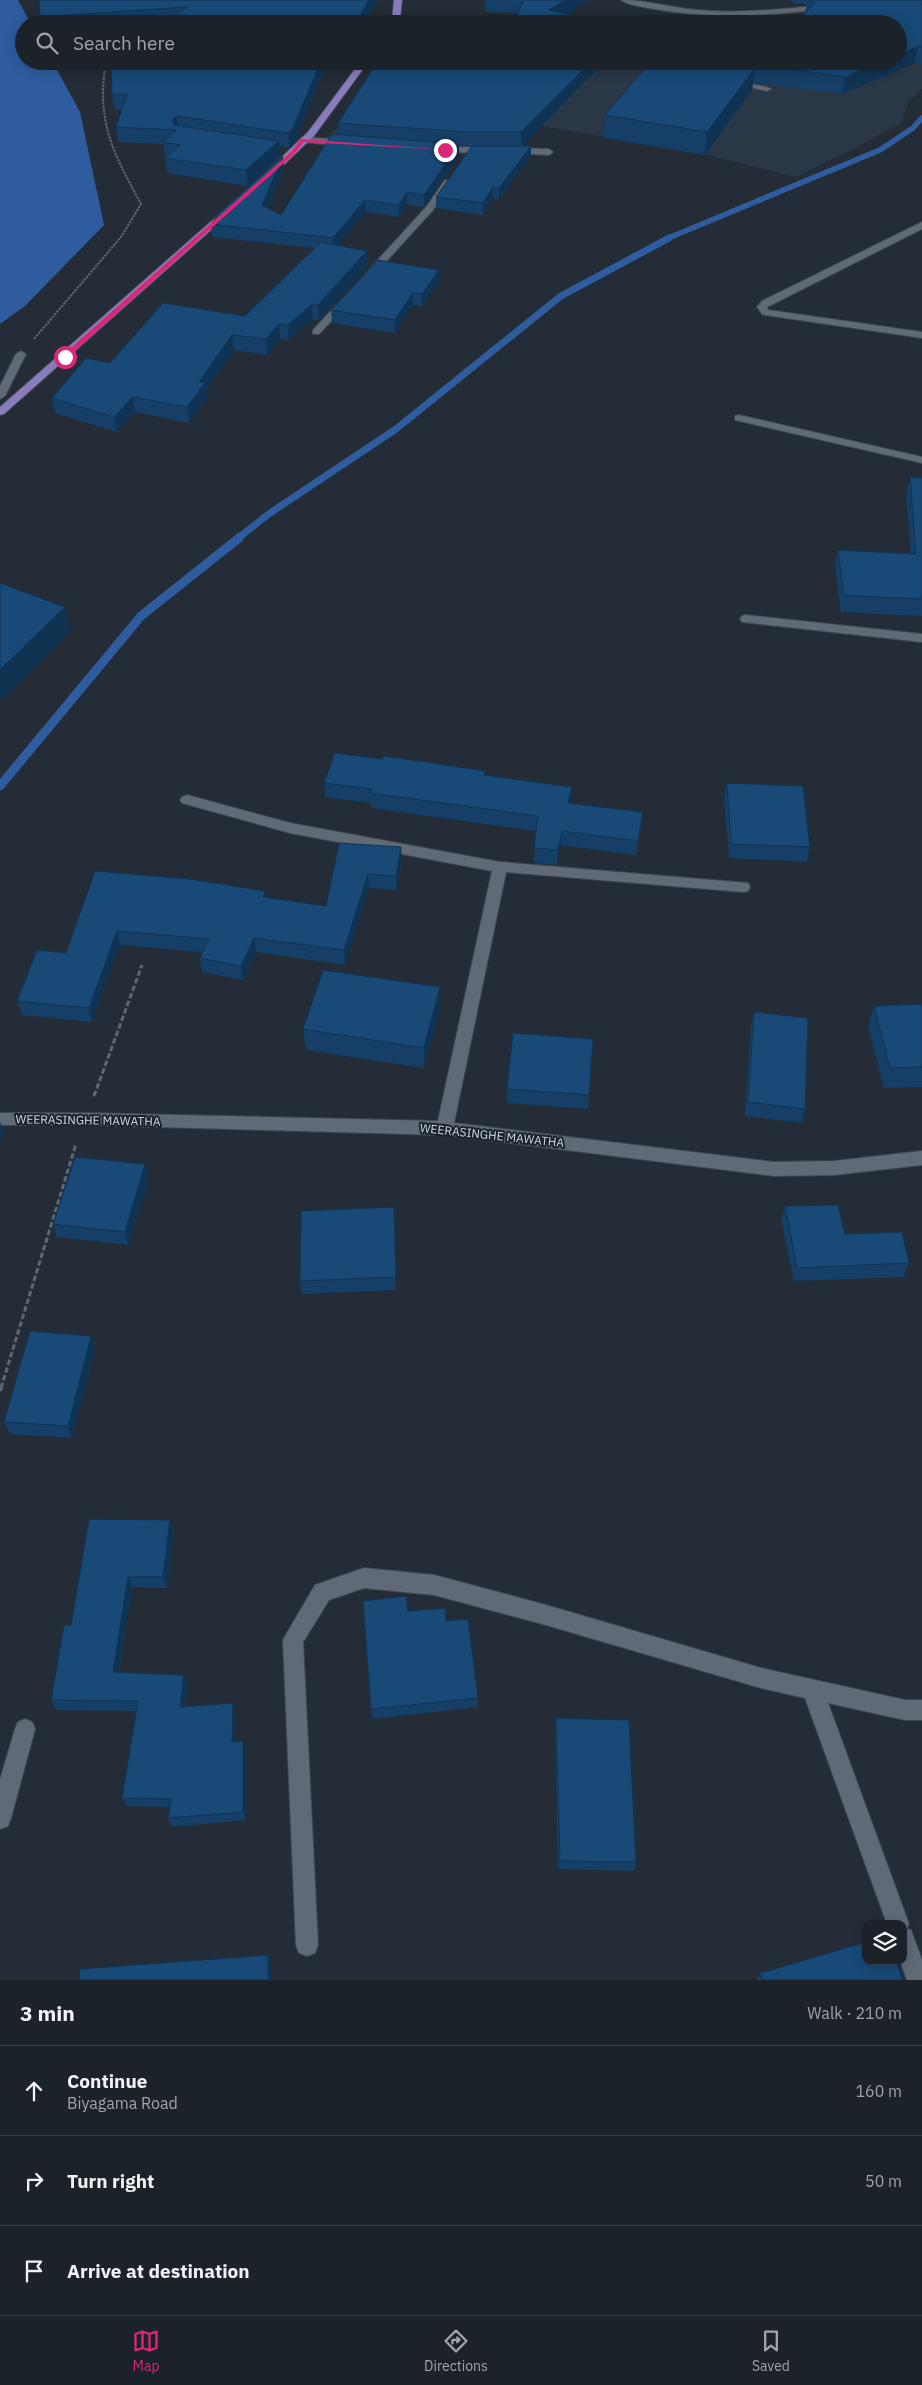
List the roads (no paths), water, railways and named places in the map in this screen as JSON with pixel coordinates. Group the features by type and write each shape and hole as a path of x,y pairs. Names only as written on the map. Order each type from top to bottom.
{"main road":[{"path":"395,15 398,0"},
{"path":"263,179 287,152 311,134 358,70"},
{"path":"0,412 234,206"}],"street":[{"path":"625,0 653,8 763,14 832,6"},
{"path":"675,70 680,71"},
{"path":"728,81 767,89"},
{"path":"303,140 360,144"},
{"path":"426,149 465,156 498,150 549,152"},
{"path":"316,332 430,208 452,176"},
{"path":"922,226 765,303 762,307 765,312 810,320 922,335"},
{"path":"0,396 21,354"},
{"path":"739,418 922,460"},
{"path":"746,619 922,638"},
{"path":"187,800 290,828 500,866 743,887"},
{"path":"446,1128 500,866"},
{"name":"WEERASINGHE MAWATHA","path":"0,1119 86,1119 446,1128 774,1169 834,1168 922,1158"},
{"path":"307,1944 293,1640 322,1592 364,1578 434,1585 813,1691 905,1710 922,1710"},
{"path":"813,1691 897,1920"},
{"path":"0,1818 25,1729"},
{"path":"907,1949 918,1980"}],"water":[{"path":"0,0 18,0 26,15 15,15 15,70 57,70 80,112 104,225 25,306 0,324"}],"waterway":[{"path":"666,239 880,150 913,128 922,118"},
{"path":"237,539 270,513 396,429 561,296 669,238"},
{"path":"0,786 141,616 239,538"}]}
